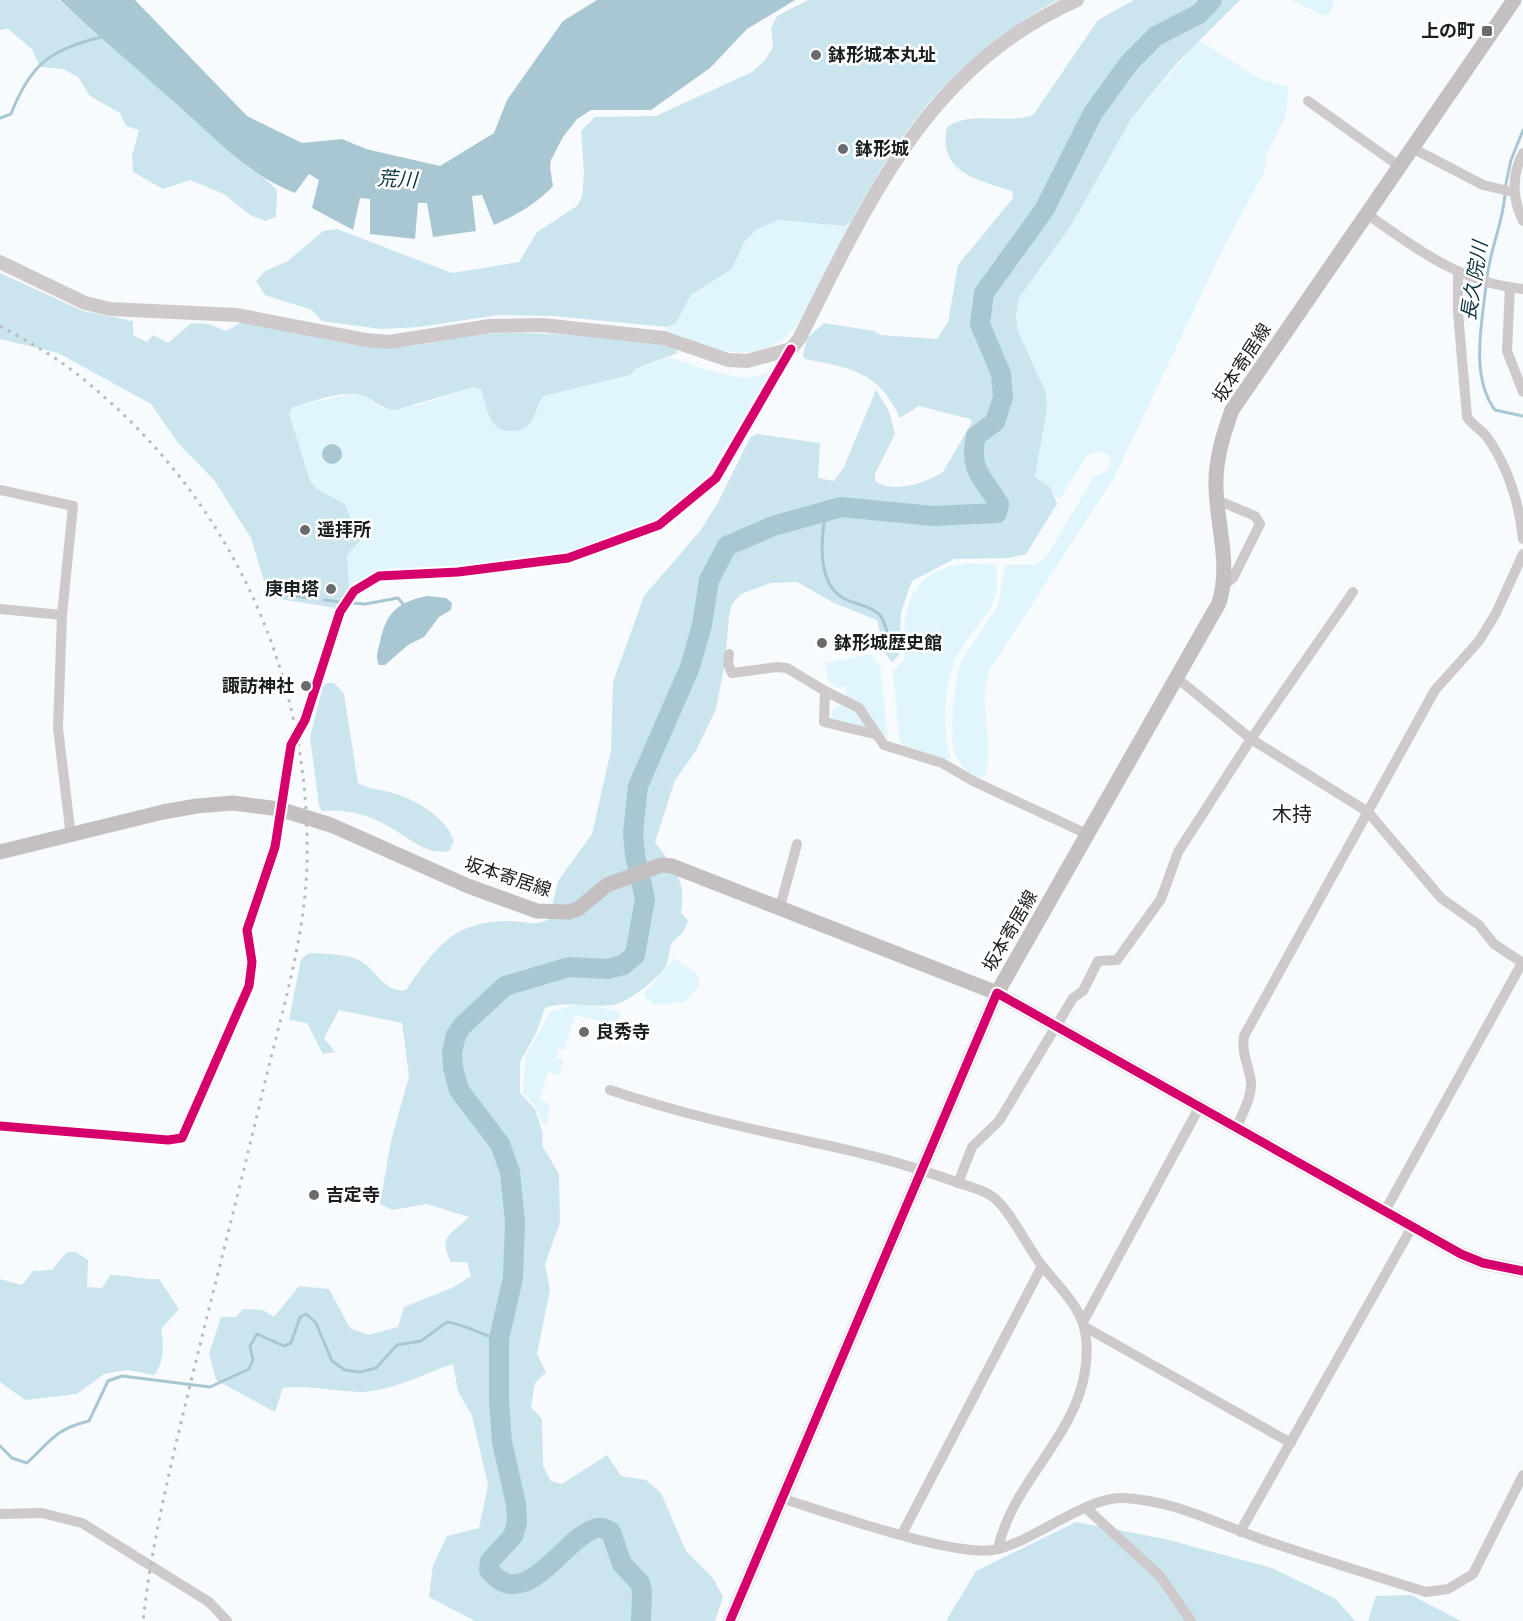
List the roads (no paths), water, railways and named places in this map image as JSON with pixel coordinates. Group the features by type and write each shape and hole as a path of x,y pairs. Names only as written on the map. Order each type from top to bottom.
{"main road":[{"name":"坂本寄居線","path":"0,852 197,806 233,803 279,809 331,825 468,886 537,911 568,912 585,903 607,885 661,865 686,871 997,993 1214,613 1224,585 1225,570 1216,500 1218,459 1232,410 1514,0"}],"street":[{"path":"0,1126 168,1140 182,1138 249,986 252,962 248,930 275,847 279,809 292,742 305,720 340,612 354,591 379,576 469,571 568,558 659,525 716,478 799,339 870,202 913,132 974,67 1051,12 1077,0"},
{"path":"1308,101 1400,166"},
{"path":"1412,148 1498,190 1512,192"},
{"path":"1523,153 1517,164 1512,192 1514,203 1523,220"},
{"path":"1367,214 1458,273 1494,284 1523,289"},
{"path":"0,262 85,303 110,309 237,315 366,340 389,342 490,326 542,326 664,338 728,360 747,361 791,349"},
{"path":"1458,273 1458,312 1467,417 1487,437 1506,471 1517,497 1523,539"},
{"path":"1510,287 1507,351 1523,392"},
{"path":"0,490 73,506 62,615 58,728 71,837"},
{"path":"1216,500 1255,516 1260,524 1233,578 1224,585"},
{"path":"1237,1127 1251,1092 1251,1082 1242,1048 1244,1036 1435,690 1479,641 1496,613 1523,554"},
{"path":"958,1183 972,1147 999,1121 1073,998 1083,991 1098,961 1117,960 1161,899 1178,852 1251,739 1353,592"},
{"path":"0,609 62,615"},
{"path":"729,654 728,664 732,673 777,667 787,668 859,708 884,745 942,763 973,781 1087,834"},
{"path":"1178,678 1251,739 1368,812 1441,898 1479,926 1494,944 1523,963 1385,1211"},
{"path":"825,691 824,722 878,735"},
{"path":"780,907 797,844"},
{"path":"730,1621 997,993 1412,1227 1483,1263 1523,1271"},
{"path":"610,1090 685,1114 859,1152 921,1169 991,1195 1001,1203 1042,1266 1085,1324 1291,1443"},
{"path":"998,1550 1000,1536 1079,1395 1085,1371 1085,1324 1200,1106"},
{"path":"1240,1532 1412,1227"},
{"path":"902,1534 1042,1266"},
{"path":"783,1499 969,1551 998,1550 1086,1508 1114,1497 1126,1498 1170,1505 1240,1532 1426,1592 1448,1588 1473,1574 1523,1475"},
{"path":"1086,1508 1160,1576 1191,1621"},
{"path":"0,1514 42,1513 82,1523 208,1602 227,1621"}],"water":[{"name":"荒川","path":"60,0 135,0 247,116 302,143 342,139 366,149 440,166 494,133 507,100 563,21 597,0 795,0 747,29 710,68 651,110 591,110 577,119 563,137 551,160 553,186 526,208 494,225 482,195 472,196 476,231 433,237 427,203 418,203 415,239 370,234 370,199 360,198 353,230 312,208 319,180 309,174 295,193 262,176 215,139"},
{"path":"332,444 339,447 342,454 339,461 332,464 325,461 322,454 325,447"},
{"path":"427,596 446,598 452,603 451,610 439,617 424,637 408,645 385,665 379,665 378,651 383,632 394,610 408,602"}],"waterway":[{"path":"641,1621 640,1583 622,1564 611,1532 605,1529 596,1528 582,1535 543,1570 530,1579 516,1584 503,1582 489,1570 490,1561 513,1536 517,1523 516,1504 502,1442 499,1399 499,1339 513,1278 515,1222 510,1172 500,1144 459,1090 453,1068 452,1052 456,1035 462,1026 505,986 569,967 607,969 623,965 635,955 645,899 635,855 633,833 638,786 690,667 702,625 709,580 727,546 773,526 841,507 933,516 997,513 999,504 979,473 974,457 976,436 995,422 1003,397 1001,374 980,324 984,293 1044,210 1093,113 1129,63 1156,36 1199,14 1212,0"},
{"path":"0,118 11,114 26,83 44,62 69,47 102,37"},
{"name":"長久院川","path":"1505,188 1511,160 1523,130"},
{"name":"長久院川","path":"1487,278 1505,194"},
{"name":"長久院川","path":"1486,285 1480,333 1482,382 1495,410 1523,416"},
{"path":"826,511 822,547 825,573 837,593 880,615 886,627 891,650 884,651"},
{"path":"268,591 308,598"},
{"path":"352,603 365,604 398,598 403,604"},
{"path":"324,600 341,602"},
{"path":"0,1446 12,1458 27,1463 61,1432 89,1421 108,1381 122,1376 210,1387 249,1369 253,1360 250,1346 257,1334 284,1346 291,1343 300,1317 306,1314 316,1323 332,1361 345,1370 360,1372 376,1368 397,1345 421,1341 447,1322 499,1339"}],"railway":[{"path":"0,326 65,365 127,418 175,471 216,528 249,589 276,654 294,722 305,792 307,864 297,947 173,1458 153,1555 143,1621"}],"place":[{"name":"上の町","path":"1487,31"},
{"name":"鉢形城本丸址","path":"816,55"},
{"name":"鉢形城","path":"843,149"},
{"name":"遥拝所","path":"305,530"},
{"name":"庚申塔","path":"331,589"},
{"name":"鉢形城歴史館","path":"822,643"},
{"name":"諏訪神社","path":"306,686"},
{"name":"良秀寺","path":"584,1032"},
{"name":"吉定寺","path":"314,1195"}],"district":[{"name":"木持","path":"1292,814"}]}
